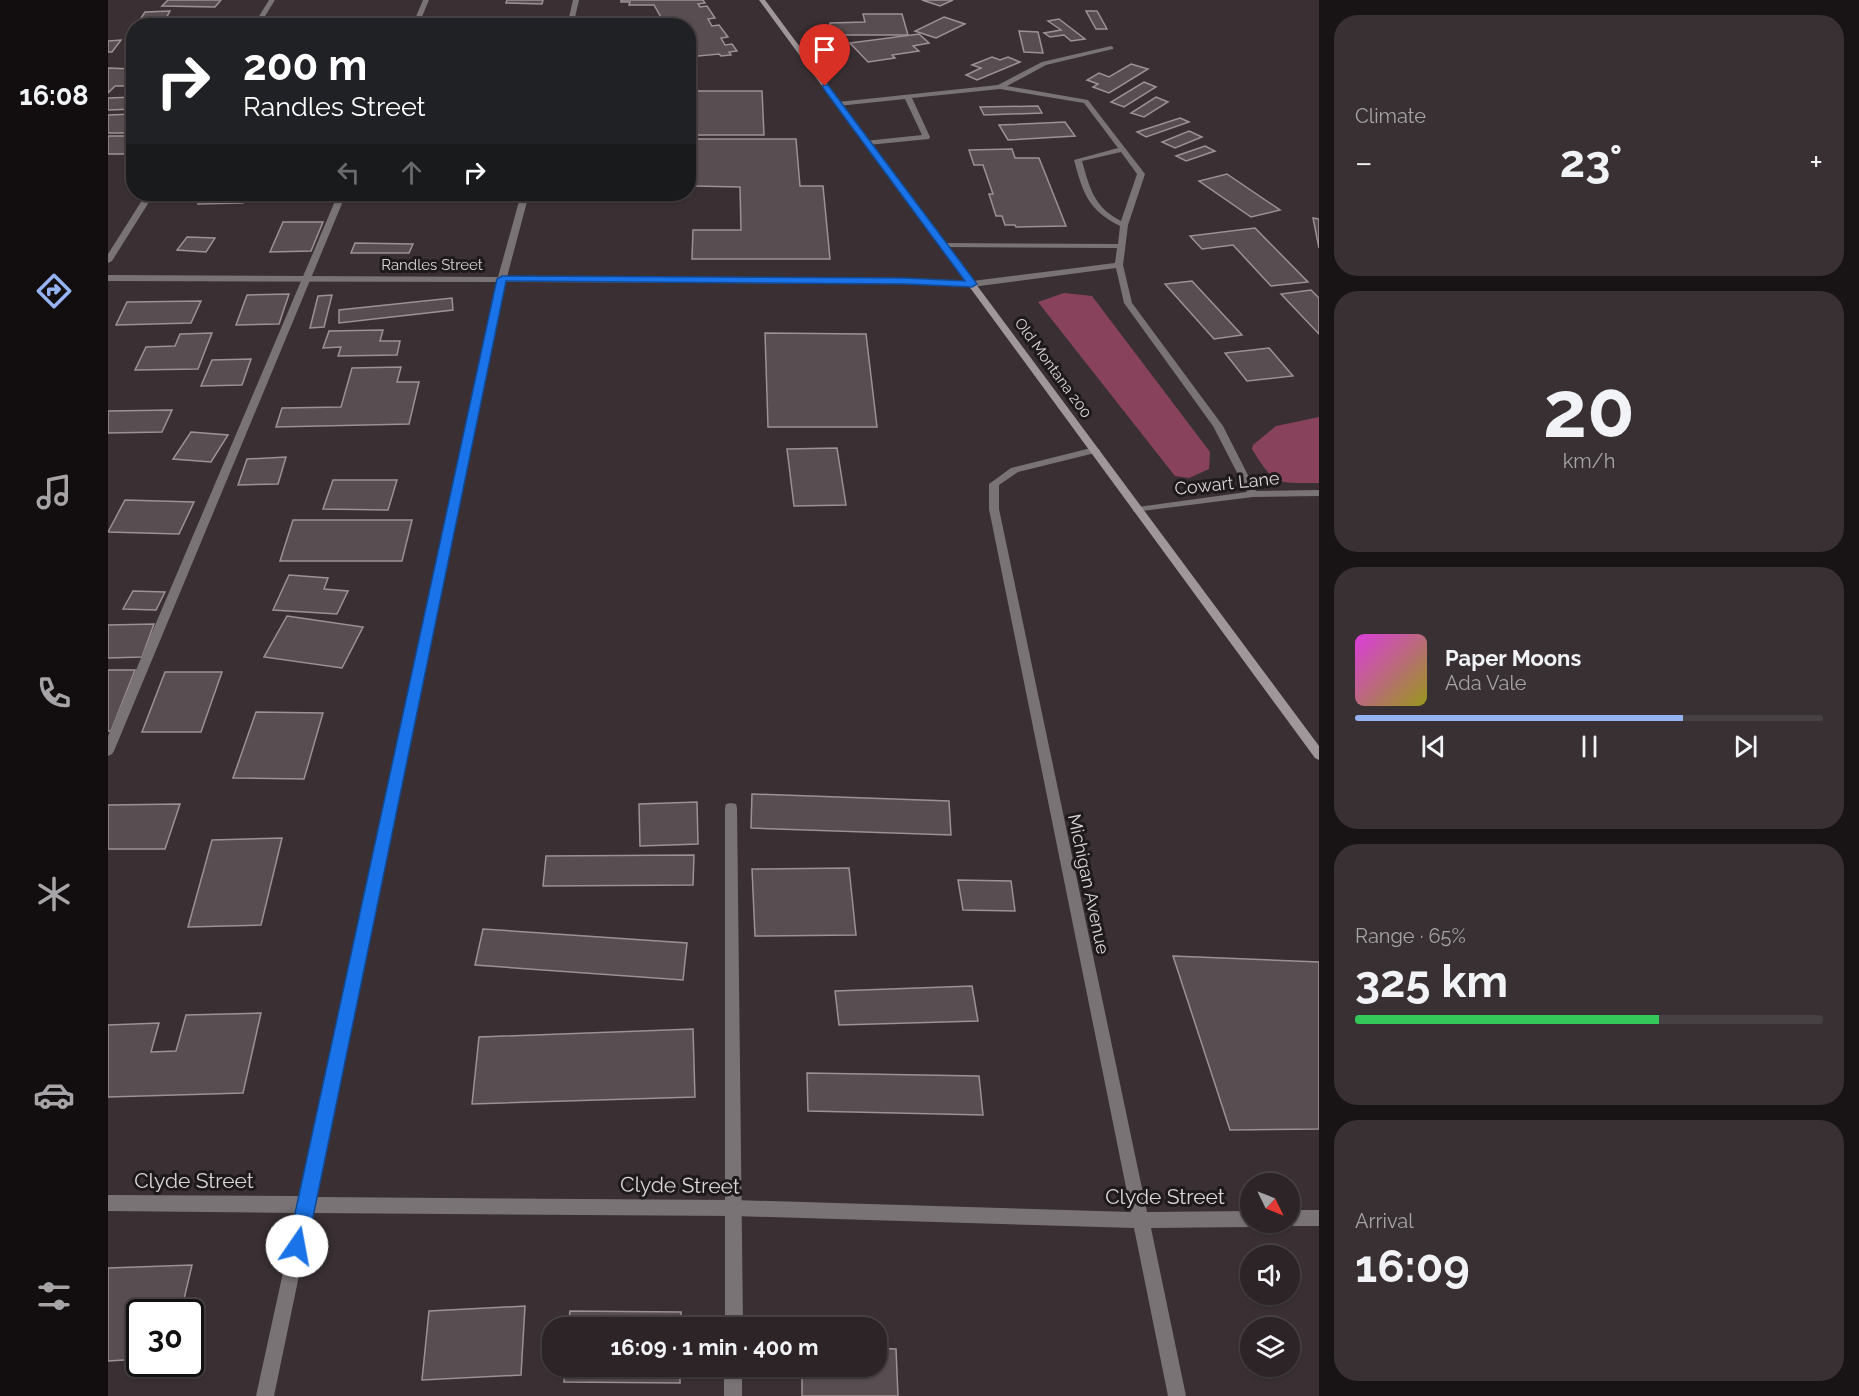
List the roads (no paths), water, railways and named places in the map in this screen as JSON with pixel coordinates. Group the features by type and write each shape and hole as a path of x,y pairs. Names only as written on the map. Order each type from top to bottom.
{"main road":[{"name":"Old Montana 200","path":"762,0 1319,755"}],"street":[{"path":"261,18 272,0"},
{"path":"418,18 426,0"},
{"path":"572,18 576,0"},
{"path":"1000,87 1044,63 1111,48"},
{"path":"838,104 1000,87 1086,101 1141,174 1124,225 1121,246 1119,266 1128,303 1218,426 1253,494"},
{"path":"868,143 926,137 907,96"},
{"path":"1123,149 1078,160 1089,199 1104,216 1124,225"},
{"path":"108,261 146,201"},
{"path":"108,751 339,201"},
{"path":"265,1396 502,279 523,201"},
{"path":"943,245 1121,246"},
{"name":"Randles Street","path":"108,278 894,281 972,284 1119,266"},
{"name":"Michigan Avenue","path":"1095,450 1015,470 994,484 994,509 1177,1396"},
{"name":"Cowart Lane","path":"1138,510 1253,494 1319,493"},
{"path":"731,808 734,1317"},
{"name":"Clyde Street","path":"108,1203 734,1208 1139,1220 1240,1219"},
{"path":"1300,1218 1319,1218"},
{"path":"733,1396 734,1377"}]}
